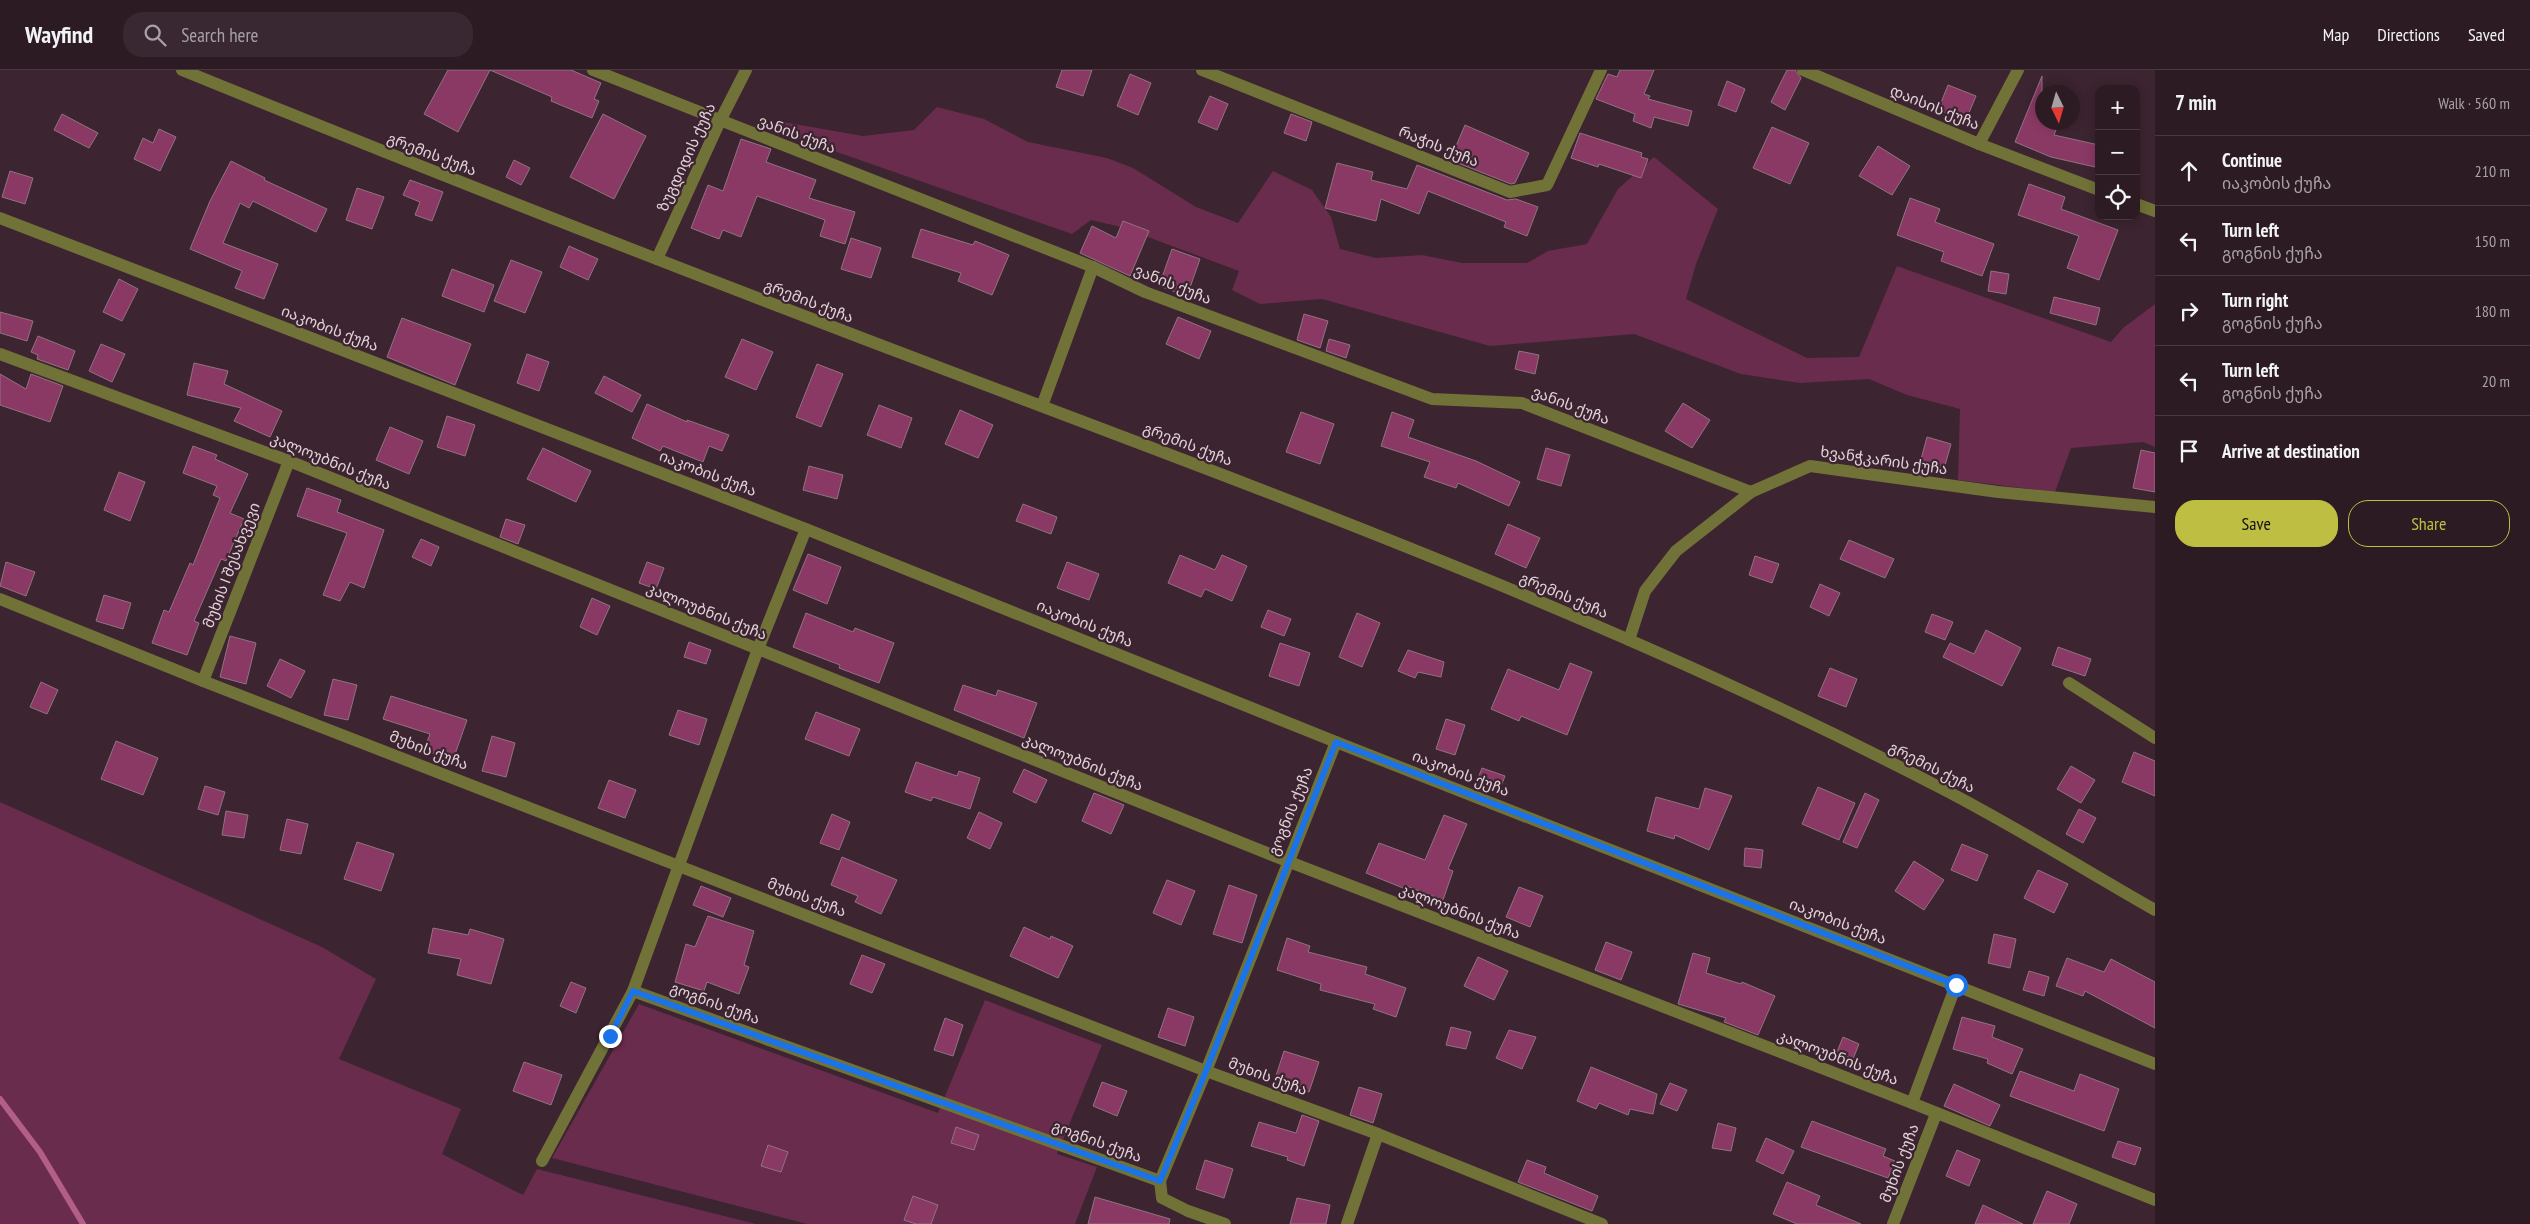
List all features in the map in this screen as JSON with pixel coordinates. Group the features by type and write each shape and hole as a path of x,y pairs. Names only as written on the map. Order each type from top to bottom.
{"street":[{"name":"გრემის ქუჩა","path":"182,70 389,155 657,259 1343,520 1629,640 1739,689 1942,788 2155,910"},
{"name":"ვანის ქუჩა","path":"593,70 1093,267 1145,292 1432,399 1522,404 1751,492"},
{"name":"ზუგდიდის ქუჩა","path":"657,259 720,121 746,70"},
{"name":"რაჭის ქუჩა","path":"1202,70 1510,192 1547,185 1601,70"},
{"name":"დაისის ქუჩა","path":"1803,70 1979,144 2018,70"},
{"path":"1979,144 2095,188"},
{"path":"2140,205 2155,211"},
{"name":"იაკობის ქუჩა","path":"0,218 806,529 1336,742 2155,1064"},
{"path":"1042,406 1093,267"},
{"name":"კალოუბნის ქუჩა","path":"0,354 289,461 1287,862 1912,1103 2155,1200"},
{"name":"მუხის I შესახვევი","path":"203,681 289,461"},
{"name":"ხვანჭკარის ქუჩა","path":"1629,640 1645,591 1676,551 1751,492 1810,466 1998,492 2155,507"},
{"path":"542,1161 633,991 758,649 806,529"},
{"name":"მუხის ქუჩა","path":"0,599 203,681 678,864 1206,1071 1378,1134 1602,1224"},
{"path":"2069,683 2155,738"},
{"name":"გოგნის ქუჩა","path":"633,991 1160,1181 1206,1071 1336,742"},
{"name":"მუხის ქუჩა","path":"1912,1103 1956,985"},
{"name":"მუხის ქუჩა","path":"1898,1222 1936,1114"},
{"path":"1347,1224 1378,1134"},
{"path":"1160,1181 1162,1198 1188,1211 1225,1224"}],"shaded area":[{"path":"937,107 984,119 1028,142 1107,158 1133,168 1196,207 1238,223 1273,171 1312,190 1331,217 1340,249 1376,258 1422,255 1462,263 1527,263 1548,251 1587,244 1618,189 1654,157 1718,209 1696,264 1686,299 1807,358 1859,357 1897,266 2111,342 2123,328 2155,304 2155,447 2143,442 2071,448 2055,492 1958,480 1960,409 1907,395 1869,379 1800,383 1741,374 1634,334 1490,346 1322,299 1260,304 1232,290 1239,271 1121,227 1091,220 1072,234 771,129 783,122 863,136 914,130"},
{"path":"0,802 322,947 376,979 339,1059 461,1109 442,1154 523,1195 537,1169 756,1224 0,1224"},
{"path":"985,1000 1102,1045 1057,1154 1097,1167 1075,1224 807,1224 552,1158 639,1004 938,1113"}],"building":[{"path":"448,70 490,70 458,132 424,114"},
{"path":"490,70 571,70 601,83 594,99 599,101 592,118 551,101 552,97"},
{"path":"1062,70 1092,70 1083,96 1056,87"},
{"path":"1620,70 1654,70 1644,94 1650,96 1648,99 1692,111 1688,126 1654,117 1651,128 1633,121 1635,114 1596,99 1608,74 1617,77"},
{"path":"1787,70 1795,70 1801,78 1785,110 1771,102"},
{"path":"1130,74 1151,83 1138,115 1117,106"},
{"path":"2042,76 2042,85 2038,85"},
{"path":"1727,81 1745,89 1736,112 1718,105"},
{"path":"1948,85 1976,96 1966,120 1938,110"},
{"path":"2035,93 2035,130 2056,130 2054,135 2095,144 2095,167 2051,157 2015,142"},
{"path":"1210,96 1228,104 1217,130 1198,122"},
{"path":"62,114 98,133 89,148 54,130"},
{"path":"603,114 646,136 614,199 570,177"},
{"path":"1291,114 1312,122 1306,141 1284,133"},
{"path":"1465,125 1529,153 1515,183 1511,184 1450,160"},
{"path":"1772,127 1809,143 1790,184 1753,168"},
{"path":"159,129 176,137 160,171 134,159 143,138 153,143"},
{"path":"1580,133 1642,153 1641,157 1648,159 1641,178 1599,164 1598,167 1571,158"},
{"path":"741,139 771,149 766,162 816,180 809,198 855,212 845,244 820,236 825,220 757,196 741,237 723,230 719,239 691,228 708,185 723,191"},
{"path":"1878,146 1910,166 1892,195 1859,176"},
{"path":"514,160 530,168 521,185 506,177"},
{"path":"231,161 265,178 264,180 327,209 316,232 253,201 249,208 240,203 223,243 278,264 264,299 235,288 242,271 190,249 210,201"},
{"path":"1337,163 1373,172 1371,180 1407,189 1417,165 1507,200 1516,199 1538,207 1527,236 1504,227 1506,222 1428,191 1419,214 1381,199 1376,221 1325,208"},
{"path":"10,171 33,178 25,204 2,197"},
{"path":"410,180 443,192 432,221 415,215 420,202 403,195"},
{"path":"2029,184 2065,197 2061,209 2118,230 2099,280 2067,268 2079,236 2018,215"},
{"path":"357,188 384,197 372,229 346,220"},
{"path":"1910,198 1940,209 1935,222 1994,244 1982,276 1941,261 1944,252 1897,235"},
{"path":"1123,221 1149,231 1130,276 1080,253 1092,226 1116,238"},
{"path":"921,229 973,245 975,241 1009,255 992,295 958,281 961,273 912,257"},
{"path":"851,238 881,248 871,278 841,269"},
{"path":"569,246 598,259 588,280 560,267"},
{"path":"1172,249 1200,259 1187,296 1159,286"},
{"path":"511,260 542,272 525,313 494,301"},
{"path":"452,269 494,285 484,312 442,296"},
{"path":"1991,271 2009,274 2006,294 1988,291"},
{"path":"119,279 138,289 122,321 103,312"},
{"path":"2054,297 2100,308 2096,325 2050,313"},
{"path":"0,312 33,321 27,341 0,333"},
{"path":"1304,314 1328,321 1320,348 1297,340"},
{"path":"1178,317 1211,331 1199,359 1166,344"},
{"path":"402,318 471,344 455,385 387,357"},
{"path":"38,336 75,351 68,370 37,359 38,355 31,352"},
{"path":"742,339 773,352 756,390 725,377"},
{"path":"1329,339 1350,345 1346,358 1326,351"},
{"path":"101,344 125,354 112,382 89,371"},
{"path":"1519,351 1539,355 1535,374 1515,369"},
{"path":"527,354 549,362 539,391 517,383"},
{"path":"194,363 228,371 224,384 282,411 270,437 234,421 241,408 187,395"},
{"path":"817,364 843,374 821,427 796,417"},
{"path":"0,374 26,389 31,374 63,386 50,422 0,405"},
{"path":"604,376 641,395 632,412 595,393"},
{"path":"1683,403 1710,420 1692,448 1665,431"},
{"path":"647,404 687,422 687,420 729,435 722,451 709,446 703,462 663,446 660,451 632,438"},
{"path":"879,405 912,418 901,448 867,435"},
{"path":"960,410 993,425 978,458 945,444"},
{"path":"1301,412 1334,424 1320,464 1286,452"},
{"path":"1392,412 1414,420 1408,437 1476,461 1520,482 1509,506 1458,483 1456,488 1424,477 1430,462 1381,446"},
{"path":"447,416 475,425 465,456 437,447"},
{"path":"390,427 423,441 409,474 376,460"},
{"path":"1927,437 1951,444 1944,469 1920,463"},
{"path":"193,446 217,455 215,459 248,474 230,513 244,519 226,561 221,559 194,621 199,623 187,655 152,643 164,610 169,612 190,563 193,565 220,498 213,495 217,486 183,473"},
{"path":"543,448 591,471 576,502 527,479"},
{"path":"1546,448 1570,455 1561,486 1537,479"},
{"path":"2141,450 2155,453 2155,492 2133,488"},
{"path":"809,466 843,475 837,499 803,490"},
{"path":"119,472 145,482 130,521 104,510"},
{"path":"307,488 341,500 337,512 384,530 364,588 350,582 340,601 323,595 347,533 297,516"},
{"path":"1023,504 1057,517 1051,534 1016,521"},
{"path":"506,519 525,525 518,544 500,537"},
{"path":"1508,524 1540,538 1526,568 1495,554"},
{"path":"421,539 439,547 431,566 412,557"},
{"path":"1849,540 1894,559 1885,578 1840,559"},
{"path":"808,554 841,567 827,604 793,590"},
{"path":"1180,555 1215,570 1222,555 1247,566 1232,601 1205,589 1201,597 1168,583"},
{"path":"1755,556 1779,564 1772,583 1749,575"},
{"path":"6,562 35,572 26,596 0,586"},
{"path":"647,562 664,568 656,589 639,583"},
{"path":"1067,562 1099,574 1089,600 1057,588"},
{"path":"1820,584 1840,593 1829,616 1810,607"},
{"path":"104,595 131,603 123,629 96,621"},
{"path":"592,598 610,606 597,635 580,627"},
{"path":"1268,610 1291,619 1284,636 1261,627"},
{"path":"806,613 853,632 855,628 894,643 879,683 839,668 840,665 793,647"},
{"path":"1357,613 1380,623 1362,667 1339,657"},
{"path":"1932,614 1953,622 1945,640 1925,632"},
{"path":"1986,630 2021,648 2002,686 1943,657 1950,643 1974,654"},
{"path":"230,636 256,643 246,684 220,677"},
{"path":"689,642 711,650 706,664 684,657"},
{"path":"1280,643 1310,653 1299,686 1269,676"},
{"path":"2058,647 2091,659 2085,676 2052,665"},
{"path":"1408,650 1444,662 1441,677 1418,672 1415,678 1398,671"},
{"path":"280,659 305,671 291,698 267,686"},
{"path":"1570,663 1592,672 1567,735 1521,716 1519,721 1491,709 1508,669 1559,690"},
{"path":"1830,668 1857,679 1846,707 1818,696"},
{"path":"333,679 357,685 348,720 324,715"},
{"path":"41,682 58,690 47,714 30,707"},
{"path":"963,685 996,696 998,690 1037,703 1024,738 954,710"},
{"path":"391,696 467,720 453,760 424,750 430,734 383,719"},
{"path":"678,710 707,719 699,745 669,735"},
{"path":"816,712 860,729 849,756 805,739"},
{"path":"1446,719 1465,725 1455,755 1436,749"},
{"path":"492,736 515,743 506,777 482,771"},
{"path":"116,741 158,758 143,795 101,779"},
{"path":"2134,752 2155,761 2155,796 2122,782"},
{"path":"916,762 957,776 959,771 980,778 970,809 933,797 931,801 905,792"},
{"path":"2071,766 2095,780 2081,803 2057,789"},
{"path":"1482,768 1505,776 1498,794 1475,786"},
{"path":"1024,769 1047,780 1036,803 1013,792"},
{"path":"609,780 636,790 625,818 598,808"},
{"path":"205,786 225,792 218,815 198,809"},
{"path":"1818,787 1855,803 1839,840 1802,824"},
{"path":"1705,788 1732,796 1709,850 1675,835 1674,839 1647,831 1656,797 1699,809"},
{"path":"1094,793 1124,805 1111,834 1082,821"},
{"path":"1865,793 1879,800 1857,848 1843,842"},
{"path":"2079,809 2096,818 2083,843 2066,834"},
{"path":"226,811 248,815 244,838 222,835"},
{"path":"979,812 1002,823 990,849 967,838"},
{"path":"832,814 850,822 839,850 820,843"},
{"path":"1444,815 1467,824 1448,869 1453,871 1443,900 1404,885 1403,888 1366,873 1379,843 1425,860"},
{"path":"287,819 308,824 301,854 280,850"},
{"path":"357,842 394,854 381,891 344,879"},
{"path":"1962,844 1988,855 1977,881 1951,870"},
{"path":"1745,848 1763,850 1761,868 1744,866"},
{"path":"842,857 897,880 881,914 855,902 858,896 831,885"},
{"path":"1914,861 1944,880 1924,910 1895,891"},
{"path":"2038,870 2068,884 2054,913 2024,898"},
{"path":"1167,880 1195,891 1181,925 1153,913"},
{"path":"1229,885 1257,895 1242,943 1213,934"},
{"path":"701,886 731,898 723,917 693,905"},
{"path":"1519,887 1543,896 1530,927 1506,917"},
{"path":"708,916 754,931 744,965 749,967 739,994 707,982 704,991 675,982 686,944 695,947"},
{"path":"1024,927 1050,939 1051,936 1073,946 1058,978 1010,956"},
{"path":"433,928 468,935 470,929 504,939 491,984 457,975 461,959 428,953"},
{"path":"1994,934 2016,939 2010,968 1988,963"},
{"path":"1287,938 1310,946 1308,952 1367,967 1365,974 1406,988 1396,1017 1373,1009 1375,1004 1320,990 1321,984 1277,970"},
{"path":"1606,942 1632,952 1621,980 1595,970"},
{"path":"1693,953 1710,958 1706,973 1741,984 1742,982 1775,996 1758,1035 1724,1022 1726,1018 1678,1004"},
{"path":"862,955 885,964 872,993 850,984"},
{"path":"1478,957 1508,971 1494,1000 1464,986"},
{"path":"2067,958 2104,972 2111,959 2155,982 2155,1028 2085,991 2083,996 2056,986"},
{"path":"2029,971 2049,977 2044,996 2023,990"},
{"path":"571,982 586,988 576,1013 560,1006"},
{"path":"1168,1008 1194,1017 1185,1046 1158,1037"},
{"path":"1962,1017 1995,1026 1992,1037 2023,1049 2012,1074 1987,1063 1988,1059 1953,1049"},
{"path":"945,1018 963,1025 953,1056 934,1050"},
{"path":"1451,1027 1471,1032 1466,1049 1446,1045"},
{"path":"1509,1030 1536,1037 1522,1069 1496,1058"},
{"path":"1843,1037 1859,1044 1853,1059 1837,1052"},
{"path":"1284,1051 1319,1062 1309,1092 1274,1082"},
{"path":"524,1062 562,1075 551,1105 513,1091"},
{"path":"1591,1067 1657,1094 1653,1114 1630,1109 1628,1115 1599,1103 1596,1109 1577,1101"},
{"path":"2020,1071 2074,1091 2080,1074 2119,1089 2104,1131 2010,1096"},
{"path":"1102,1082 1127,1091 1117,1116 1093,1106"},
{"path":"1670,1083 1687,1090 1677,1111 1660,1104"},
{"path":"1954,1084 2000,1105 1990,1126 1944,1106"},
{"path":"1359,1087 1382,1094 1373,1123 1350,1115"},
{"path":"1302,1115 1319,1121 1304,1166 1287,1160 1288,1157 1251,1146 1259,1122 1296,1133"},
{"path":"1812,1121 1886,1149 1883,1156 1895,1161 1888,1178 1801,1147"},
{"path":"1718,1123 1736,1128 1731,1151 1712,1148"},
{"path":"956,1127 979,1135 974,1150 951,1143"},
{"path":"1766,1138 1794,1151 1783,1174 1756,1161"},
{"path":"2118,1141 2141,1148 2135,1165 2112,1157"},
{"path":"768,1145 788,1152 781,1172 761,1166"},
{"path":"1957,1150 1980,1160 1969,1186 1946,1176"},
{"path":"1205,1160 1233,1169 1224,1198 1196,1189"},
{"path":"1527,1160 1546,1167 1544,1173 1598,1196 1592,1211 1518,1182"},
{"path":"1787,1182 1820,1196 1816,1205 1861,1224 1797,1224 1773,1214"},
{"path":"2047,1191 2077,1204 2069,1224 2033,1224"},
{"path":"913,1196 938,1205 931,1224 916,1224 904,1220"},
{"path":"1095,1197 1170,1219 1169,1224 1088,1224"},
{"path":"1297,1198 1330,1205 1326,1224 1290,1224"},
{"path":"1983,1205 2023,1224 1975,1224"}],"waterway":[{"path":"0,1099 40,1152 83,1224"}],"route":[{"path":"610,1036 633,991 886,1080 1160,1181 1206,1071 1336,742 1956,985"}]}
